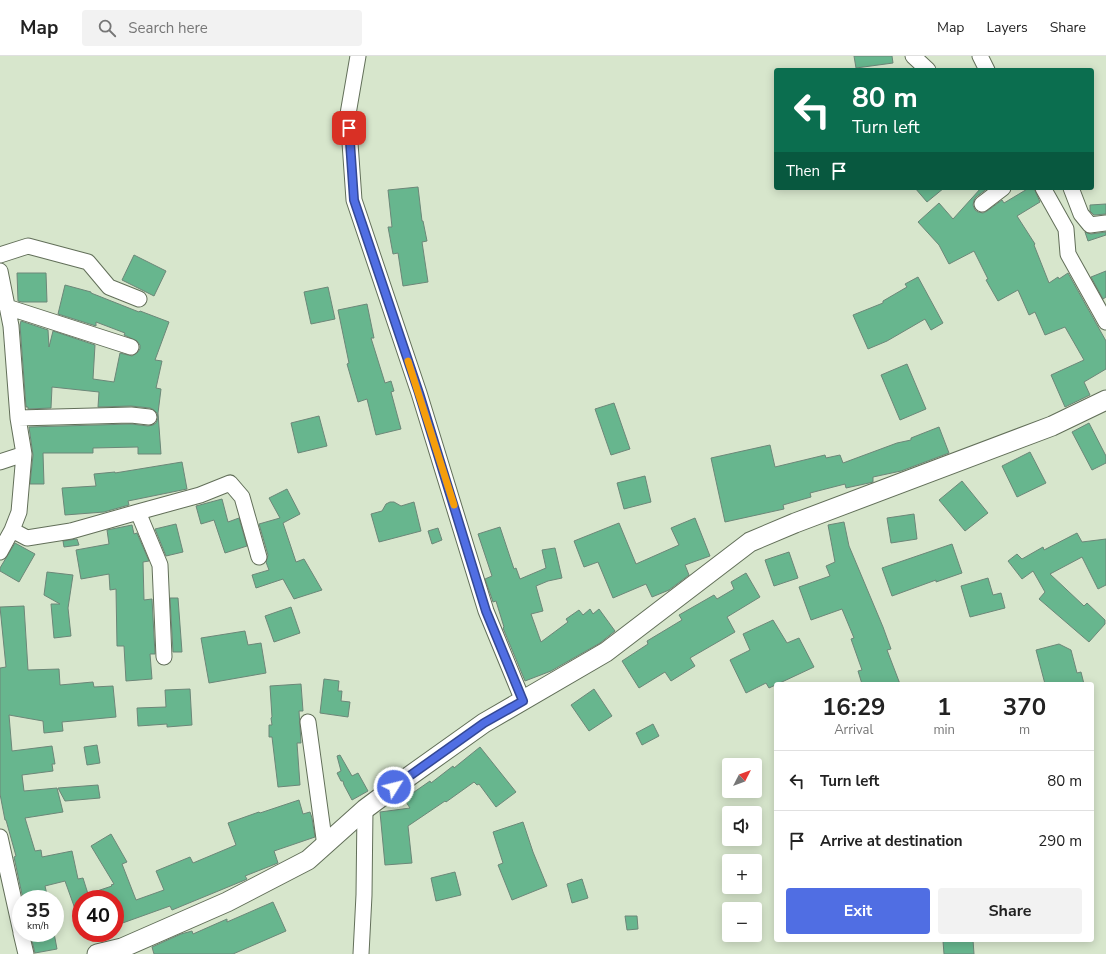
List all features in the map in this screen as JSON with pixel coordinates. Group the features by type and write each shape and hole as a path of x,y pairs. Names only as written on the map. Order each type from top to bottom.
{"street":[{"path":"358,56 348,114 354,200 419,393 486,611 523,701"},
{"path":"913,56 926,68"},
{"path":"980,56 986,68"},
{"path":"982,204 1000,190"},
{"path":"1044,190 1066,229 1068,254 1106,322"},
{"path":"1072,190 1081,214 1090,225 1106,223"},
{"path":"0,255 28,246 88,262 109,287 139,299"},
{"path":"0,271 8,307 6,328 24,454 19,512 12,530 0,552"},
{"path":"8,307 131,347"},
{"path":"97,954 122,948 226,902 308,860 365,809 484,723 606,652 750,542 802,520 1052,426 1106,400"},
{"path":"18,418 131,415 149,417"},
{"path":"0,462 24,454"},
{"path":"12,530 27,538 71,531 200,495 230,483 242,497 259,557"},
{"path":"138,512 160,565 164,656"},
{"path":"308,722 325,846"},
{"path":"361,954 364,895 365,809"},
{"path":"0,837 12,891"},
{"path":"23,942 26,954"}],"building":[{"path":"854,56 892,56 893,63 856,68"},
{"path":"418,187 422,221 427,241 422,242 428,282 403,286 398,253 393,254 388,227 392,227 388,190"},
{"path":"917,190 942,190 927,202"},
{"path":"979,190 985,190 976,197 973,205 975,210 983,213 1002,200 1004,203 1026,190 1035,190 1040,202 1017,216 1035,244 1034,245 1049,283 1068,273 1106,341 1106,369 1084,382 1090,395 1065,407 1051,375 1084,360 1065,327 1045,335 1035,312 1029,315 1018,290 998,301 986,280 988,279 974,251 949,264 939,245 918,222 939,203 953,219"},
{"path":"1106,204 1106,214 1094,215 1090,211 1090,205"},
{"path":"1085,232 1091,234 1106,232 1106,235 1088,241"},
{"path":"134,255 166,271 154,296 122,280"},
{"path":"1106,271 1106,297 1103,299 1091,277"},
{"path":"17,273 46,273 47,302 18,301"},
{"path":"918,277 943,323 931,330 925,319 887,341 868,349 853,315 883,303 883,301 907,287 905,284"},
{"path":"65,285 91,292 139,312 140,311 169,322 155,360 162,361 156,388 161,389 158,413 161,454 138,454 138,447 93,448 93,453 43,453 44,484 30,484 33,455 29,427 131,424 148,426 156,423 158,418 157,413 150,408 131,406 98,407 99,392 52,387 51,408 28,409 28,407 26,407 20,325 21,321 48,330 49,347 53,331 95,345 93,379 114,382 120,353 132,356 140,349 140,345 137,341 124,335 125,333 96,322 96,326 58,314"},
{"path":"328,287 335,319 311,324 304,292"},
{"path":"367,304 374,338 371,338 385,383 391,381 394,391 391,392 401,429 376,435 367,399 358,402 347,364 349,363 338,310"},
{"path":"907,364 926,409 900,420 881,375"},
{"path":"614,403 630,449 611,455 595,409"},
{"path":"319,416 327,446 298,453 291,423"},
{"path":"1089,423 1106,456 1106,463 1092,470 1072,432"},
{"path":"939,427 949,453 901,471 873,477 873,482 846,488 845,484 810,493 811,497 783,505 784,509 725,522 711,458 770,445 775,467 825,455 826,458 840,455 843,463 897,443 911,440 911,438"},
{"path":"1030,452 1046,483 1017,497 1002,466"},
{"path":"182,462 187,489 128,501 129,505 104,512 65,515 62,488 96,486 94,474 115,473"},
{"path":"645,476 651,502 624,509 617,483"},
{"path":"962,481 988,513 965,531 939,500"},
{"path":"287,489 300,514 283,523 296,562 304,559 322,590 294,599 283,579 256,588 252,575 269,570 266,562 268,555 259,524 280,518 269,498"},
{"path":"222,499 228,522 239,518 247,546 225,553 214,520 201,524 196,506"},
{"path":"394,502 401,506 414,502 421,531 379,542 371,514 382,511 386,504"},
{"path":"914,514 917,539 891,543 887,518"},
{"path":"695,518 710,556 685,565 689,575 669,590 652,597 646,584 613,598 598,562 584,567 574,541 619,523 636,564 679,545 671,528"},
{"path":"844,522 849,546 883,627 891,649 887,650 899,682 861,682 858,671 862,670 851,639 854,638 842,609 811,620 799,587 830,576 826,566 835,562 828,525"},
{"path":"176,524 183,552 166,556 155,529"},
{"path":"132,525 134,534 137,533 149,561 143,562 144,600 152,599 155,654 150,654 152,679 126,681 124,646 117,646 116,589 110,590 109,574 81,579 76,550 109,544 107,530"},
{"path":"500,527 514,569 516,568 520,579 546,568 542,550 555,548 562,578 548,581 536,586 543,611 531,614 541,642 568,622 566,619 579,610 583,615 590,609 593,614 599,609 615,631 600,643 551,671 525,681 503,628 504,627 496,601 493,602 485,579 492,576 478,534"},
{"path":"438,528 442,540 432,544 428,531"},
{"path":"1077,533 1082,542 1106,539 1106,585 1098,589 1082,557 1050,574 1084,606 1087,603 1105,620 1105,624 1089,642 1039,599 1045,592 1033,571 1022,579 1008,561 1017,554 1022,559 1043,547 1044,550"},
{"path":"77,539 79,545 64,547 63,541"},
{"path":"15,543 35,554 19,582 0,571 0,568"},
{"path":"952,544 962,573 936,582 936,580 892,596 882,568"},
{"path":"789,552 798,578 774,586 765,560"},
{"path":"47,572 73,575 68,608 71,636 54,638 51,604 60,604 44,595"},
{"path":"746,573 760,597 727,617 735,632 690,658 695,666 671,681 665,672 639,688 622,661 648,644 647,641 682,620 679,615 714,595 717,599 734,589 731,582"},
{"path":"988,578 993,595 1001,593 1005,608 970,617 961,586"},
{"path":"170,598 178,598 182,652 173,652"},
{"path":"24,606 28,670 59,669 60,685 93,682 94,687 113,686 116,717 62,722 63,731 44,733 43,721 9,715 12,751 52,746 55,764 52,764 53,771 22,775 24,791 57,788 63,812 25,818 35,851 41,850 42,857 72,851 78,879 83,878 87,890 72,890 72,900 65,881 45,886 46,890 21,890 14,857 16,856 5,820 0,794 0,668 6,667 0,607"},
{"path":"291,607 300,633 274,642 265,616"},
{"path":"773,620 787,643 799,638 814,667 782,682 774,682 774,686 769,688 766,683 746,693 730,660 750,650 743,634"},
{"path":"245,631 248,645 261,643 266,673 209,683 201,638"},
{"path":"1059,644 1071,650 1077,673 1081,672 1084,682 1044,682 1036,650"},
{"path":"324,679 339,681 338,691 342,691 341,701 350,702 348,717 320,713"},
{"path":"301,684 303,711 299,711 301,743 297,743 300,785 278,787 272,737 269,737 269,725 272,725 270,686"},
{"path":"190,689 192,725 167,727 167,724 138,726 137,708 166,707 165,690"},
{"path":"594,689 612,716 589,731 571,705"},
{"path":"653,724 659,736 642,745 636,733"},
{"path":"97,745 100,763 87,765 84,747"},
{"path":"480,747 516,792 496,807 479,784 477,785 474,782 408,826 412,863 385,865 380,812 410,808 404,799 430,781 431,783 453,766 454,768"},
{"path":"340,755 352,776 358,773 368,791 352,800 343,781 341,781 337,773 341,771 337,756"},
{"path":"98,785 100,798 65,801 58,788"},
{"path":"299,800 303,814 310,812 315,837 274,851 278,863 245,876 247,879 245,880 172,910 170,906 124,922 124,890 100,890 114,884 91,846 111,834 127,862 122,864 136,900 164,890 156,871 190,857 193,863 236,845 228,823"},
{"path":"523,822 547,886 512,900 498,865 503,863 493,832"},
{"path":"455,872 461,895 436,901 431,878"},
{"path":"582,879 588,898 572,903 567,884"},
{"path":"273,902 286,931 233,954 154,954 152,947 181,934 192,931 193,934 227,919 227,922"},
{"path":"625,916 637,916 638,929 627,930"},
{"path":"32,942 56,942 57,949 35,953"},
{"path":"943,942 973,942 974,954 944,954"}],"slow traffic":[{"path":"408,361 454,505"}],"route":[{"path":"349,128 354,200 419,393 486,611 523,701 484,723 394,787"}]}
